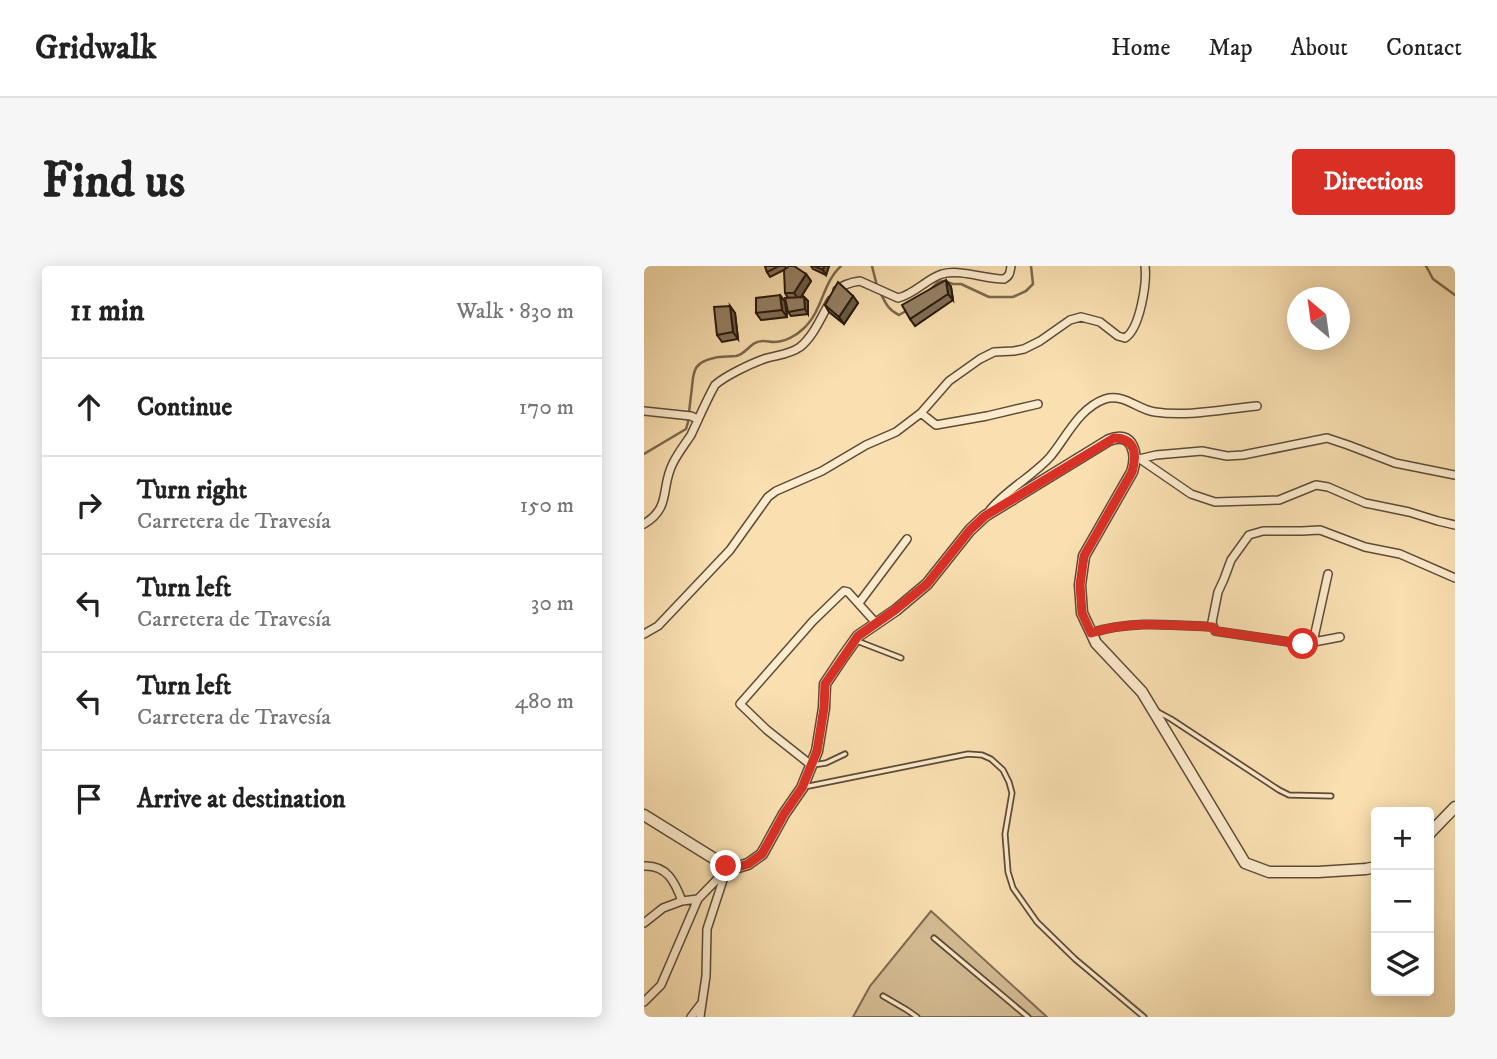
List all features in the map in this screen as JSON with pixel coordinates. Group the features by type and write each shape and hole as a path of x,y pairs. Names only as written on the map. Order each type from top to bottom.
{"street":[{"path":"644,524 660,510 664,500 666,477 673,461 690,436 694,418 715,385 756,362 785,355 802,345 842,286 854,281 863,282 898,299 908,296 940,275 954,273 1004,279 1008,277 1011,266"},
{"path":"644,634 658,626 730,550 768,497 896,432 921,414 949,381 980,359 994,352 1024,349 1070,320 1081,317 1100,322 1125,338 1136,325 1144,288 1145,266"},
{"path":"644,815 726,868 748,864 762,854 802,788 817,751 825,684 858,636 927,584 970,530 998,500 1050,457 1090,408 1105,399 1115,398 1152,412 1166,414 1257,406"},
{"path":"921,414 936,425 1038,404"},
{"path":"644,411 694,418"},
{"path":"985,516 1114,438 1120,438 1127,440 1132,446 1138,460 1191,495 1215,502 1279,500 1317,485 1365,503 1455,525"},
{"path":"1371,868 1269,872 1245,863 1142,692 1096,643 1082,613 1080,585 1084,556 1138,460 1156,455 1202,451 1227,456 1243,455 1327,438 1395,463 1455,475"},
{"path":"1340,637 1303,644 1215,631 1212,622 1218,592 1231,559 1249,535 1263,531 1320,530 1365,547 1400,554 1455,579"},
{"path":"859,603 907,539"},
{"path":"1312,642 1328,574"},
{"path":"811,765 740,705 813,621 844,591 849,592 876,623"},
{"path":"1091,633 1106,628 1134,625 1213,627"},
{"path":"1434,829 1455,807"},
{"path":"644,866 654,866 667,872 682,901"},
{"path":"644,1002 661,985 698,898 726,868"},
{"path":"700,1017 706,975 707,929 726,868"},
{"path":"644,923 663,908 698,898"},
{"path":"691,1017 701,1003"}],"lane":[{"path":"855,641 901,658"},
{"path":"1153,710 1289,795 1331,796"},
{"path":"811,765 826,764 845,754"},
{"path":"802,788 968,754 991,759 1003,770 1012,793 1005,834 1008,872 1013,888 1037,922 1075,959 1144,1017"},
{"path":"934,938 1028,1017"},
{"path":"883,996 917,1017"}],"shaded area":[{"path":"931,911 1047,1017 853,1017 870,986"}],"building":[{"path":"765,266 779,266 767,272"},
{"path":"794,266 806,274 794,293 785,293 784,270"},
{"path":"946,280 948,294 910,319 902,305"},
{"path":"838,282 853,296 839,317 825,305"},
{"path":"780,295 782,310 756,313 756,298"},
{"path":"804,297 805,309 788,312 785,298"},
{"path":"730,306 733,332 717,335 714,307"}],"waterway":[{"path":"644,454 686,429 693,376 701,363 714,358 740,355 759,342 782,341 797,334 810,322 830,280 841,266"},
{"path":"872,266 877,286"},
{"path":"929,291 938,282 944,281 961,284 989,297 1013,297 1033,284 1031,266"},
{"path":"1426,266 1433,279 1455,295"},
{"path":"880,292 892,311 899,315 906,311"}],"route":[{"path":"726,866 748,864 762,854 802,788 817,751 825,684 858,636 927,584 970,530 985,516 1114,438 1127,440 1132,446 1136,461 1084,556 1080,585 1082,613 1091,633 1106,628 1164,624 1213,627 1215,631 1303,644"}]}
